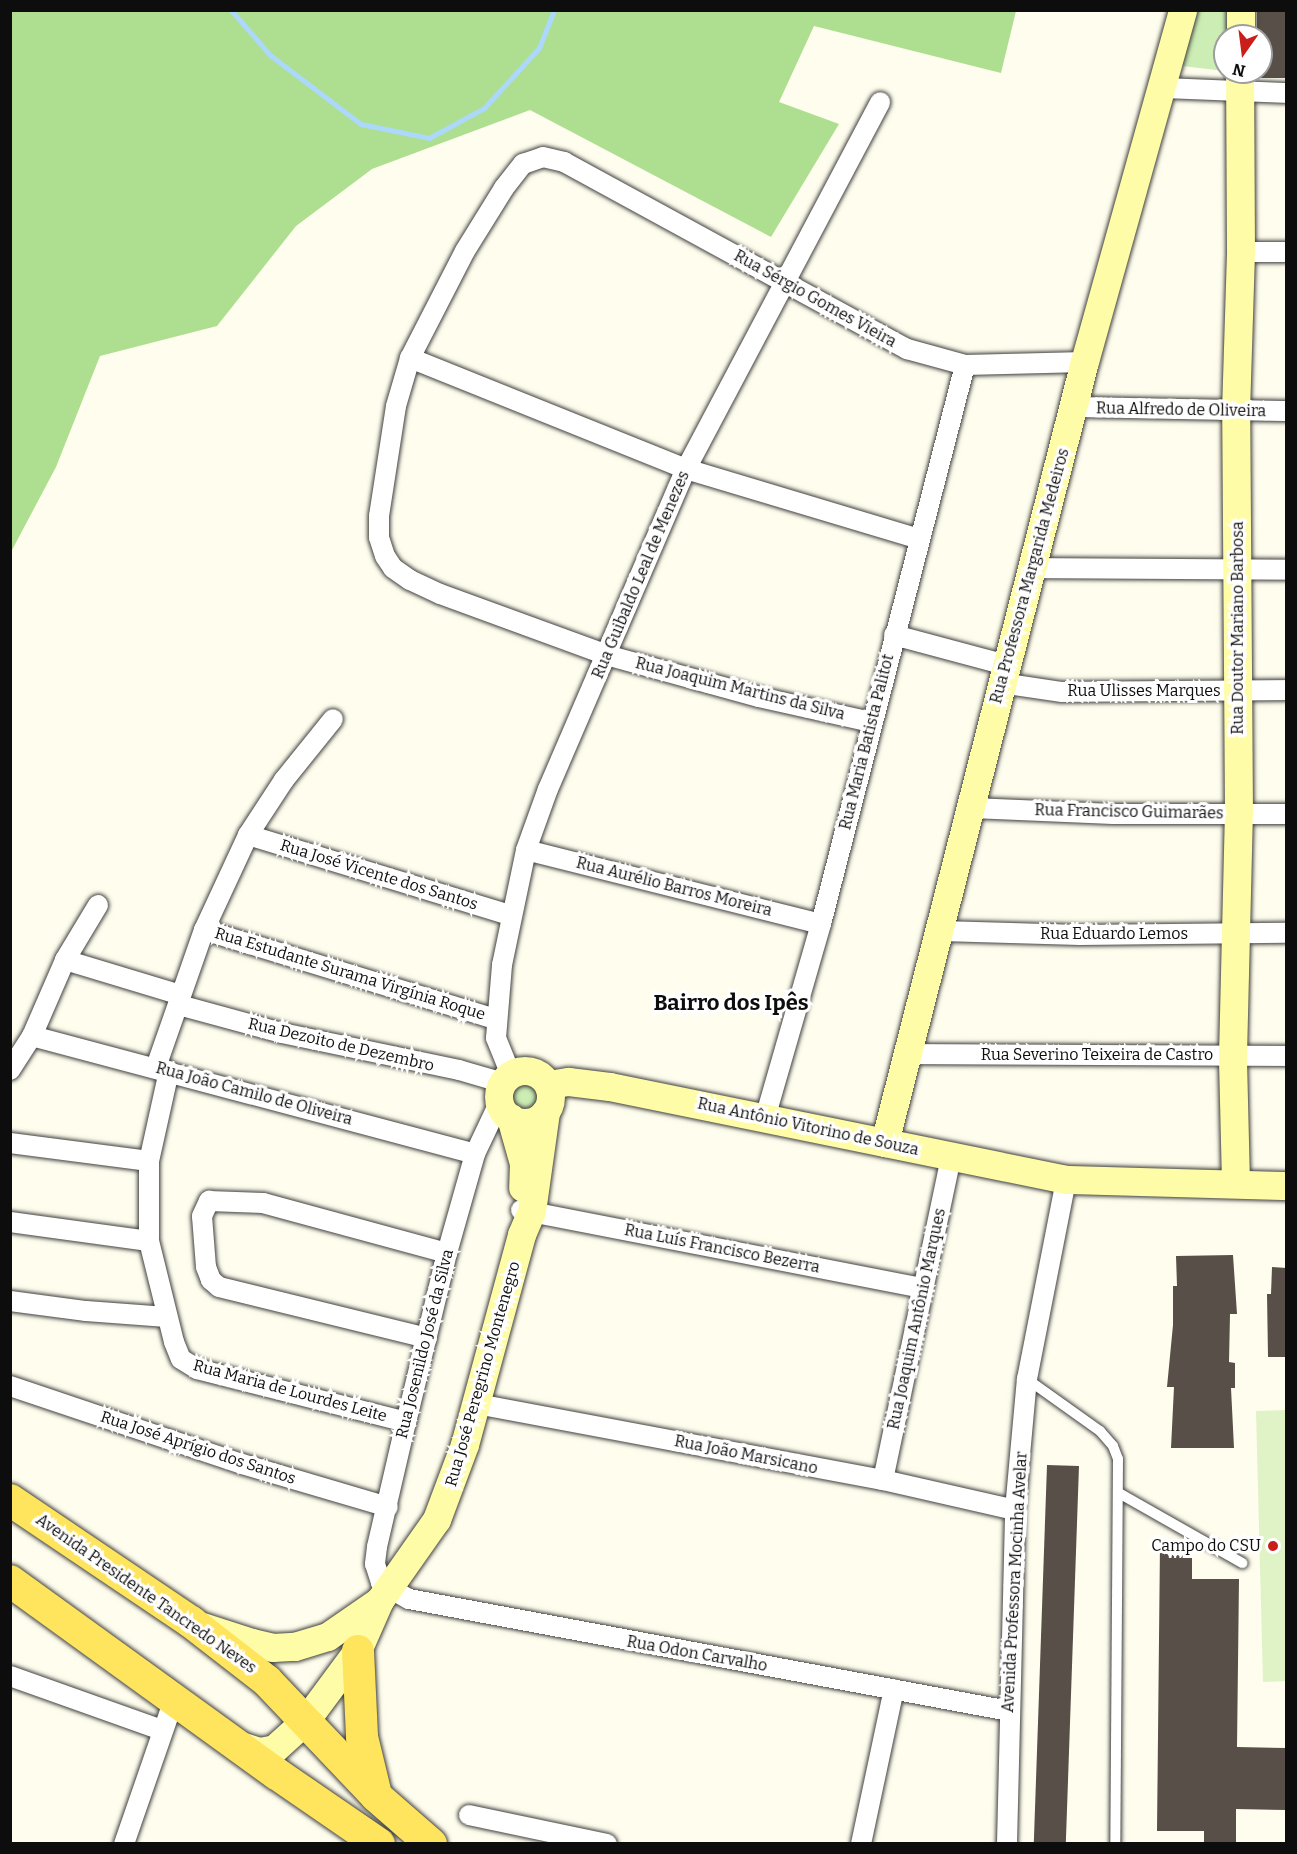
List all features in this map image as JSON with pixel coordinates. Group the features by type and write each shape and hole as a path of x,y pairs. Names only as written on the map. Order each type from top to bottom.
{"main road":[{"name":"Rua Professora Margarida Medeiros","path":"885,1143 972,808 1003,674 1085,362 1183,10"},
{"name":"Rua Doutor Mariano Barbosa","path":"1236,1183 1233,1056 1238,933 1239,813 1236,412 1240,252 1240,84"},
{"path":"506,1094 521,1071 532,1072 542,1076 547,1099"},
{"name":"Rua Antônio Vitorino de Souza","path":"506,1094 530,1122 547,1099 586,1084 1066,1180 1287,1186"},
{"name":"Rua José Peregrino Montenegro","path":"506,1094 524,1164 525,1219"},
{"name":"Rua José Peregrino Montenegro","path":"233,1743 260,1752 275,1749 306,1721 358,1651 384,1595 437,1520 465,1445 477,1404 525,1219 547,1099"},
{"name":"Avenida Presidente Tancredo Neves","path":"19,1511 191,1622 267,1681 376,1796 431,1844"},
{"path":"10,1581 233,1743 380,1844"},
{"name":"Rua José Peregrino Montenegro","path":"191,1622 252,1643 273,1648 295,1647 328,1637 384,1595"},
{"path":"358,1651 362,1737 376,1796"}],"street":[{"path":"1162,88 1214,84"},
{"path":"1249,84 1287,93"},
{"name":"Rua Guibaldo Leal de Menezes","path":"506,1094 495,1019 510,915 526,850 548,789 686,469 783,281 880,102"},
{"name":"Rua Joaquim Martins da Silva","path":"564,162 543,157 523,164 504,188 465,251 410,358 396,406 379,516 379,537 385,556 393,568 410,580 440,594 607,655 759,697 872,722"},
{"name":"Rua Sérgio Gomes Vieira","path":"564,162 783,281 882,338 925,356 965,365 1085,362"},
{"path":"1240,252 1287,252"},
{"path":"410,358 686,469 920,539"},
{"name":"Rua Maria Batista Palitot","path":"765,1118 821,924 965,365"},
{"name":"Rua Alfredo de Oliveira","path":"1075,407 1236,412 1287,411"},
{"path":"1031,568 1287,570"},
{"name":"Rua Ulisses Marques","path":"894,635 1003,674 1062,692 1287,690"},
{"name":"Rua Maria de Lourdes Leite","path":"333,719 284,780 248,834 204,930 180,1000 162,1069 150,1161 149,1241 174,1342 181,1359 189,1365 406,1422"},
{"name":"Rua Francisco Guimarães","path":"972,808 1113,814 1287,814"},
{"name":"Rua José Vicente dos Santos","path":"248,834 510,915"},
{"name":"Rua Aurélio Barros Moreira","path":"526,850 821,924"},
{"path":"10,1070 32,1036 64,960 98,905"},
{"name":"Rua Estudante Surama Virgínia Roque","path":"204,930 495,1019"},
{"name":"Rua Eduardo Lemos","path":"941,931 1080,935 1287,933"},
{"name":"Rua Dezoito de Dezembro","path":"64,960 282,1033 459,1070 506,1094"},
{"name":"Rua João Camilo de Oliveira","path":"32,1036 475,1154"},
{"name":"Rua Severino Teixeira de Castro","path":"908,1054 1287,1056"},
{"name":"Rua Josenildo José da Silva","path":"384,1595 375,1564 376,1547 388,1507 447,1253 475,1154 506,1094"},
{"path":"10,1143 150,1161"},
{"name":"Rua Joaquim Antônio Marques","path":"883,1480 951,1157"},
{"name":"Avenida Professora Mocinha Avelar","path":"1007,1844 1015,1510 1027,1379 1066,1180"},
{"path":"428,1338 224,1289 214,1284 206,1267 202,1216 205,1205 209,1201 263,1203 447,1253"},
{"name":"Rua Luís Francisco Bezerra","path":"525,1219 923,1288"},
{"path":"10,1222 149,1241"},
{"path":"10,1300 86,1311 167,1317"},
{"name":"Rua José Aprígio dos Santos","path":"10,1386 242,1464 388,1507"},
{"name":"Rua João Marsicano","path":"477,1404 883,1480 1015,1510"},
{"name":"Rua Odon Carvalho","path":"384,1595 1009,1711"},
{"path":"10,1676 162,1730"},
{"path":"861,1844 894,1689"},
{"path":"124,1844 174,1700"},
{"path":"469,1815 607,1844"}],"lane":[{"path":"1027,1379 1074,1411 1108,1439 1118,1459 1115,1844"},
{"path":"1119,1493 1242,1563"}],"green space":[{"path":"11,10 1016,11 1001,73 814,26 779,102 839,124 771,237 530,110 372,169 296,226 217,326 100,356 56,467 11,552"},
{"path":"1188,11 1231,11 1231,24 1213,24 1213,70 1174,65"},
{"path":"525,1082 535,1087 540,1097 535,1107 525,1112 515,1107 510,1097 515,1087"},
{"name":"Campo do CSU","path":"1286,1410 1286,1681 1263,1682 1256,1411"}],"building":[{"path":"1257,10 1287,10 1287,78 1273,78 1273,24 1257,24"},
{"path":"1233,1255 1237,1314 1230,1314 1229,1362 1235,1363 1235,1388 1231,1388 1234,1448 1171,1448 1174,1387 1167,1387 1173,1325 1173,1286 1177,1286 1176,1256"},
{"path":"1272,1267 1287,1268 1287,1357 1268,1357 1267,1294 1271,1294"},
{"path":"1047,1465 1079,1466 1066,1844 1034,1844"},
{"path":"1160,1543 1192,1544 1192,1579 1239,1579 1237,1747 1287,1748 1287,1810 1236,1809 1236,1844 1204,1844 1204,1831 1157,1831"}],"waterway":[{"path":"231,10 270,55 361,124 429,138 484,108 539,48 554,10"}],"place":[{"name":"Campo do CSU","path":"1273,1546"}],"district":[{"name":"Bairro dos Ipês","path":"731,1003"}]}
